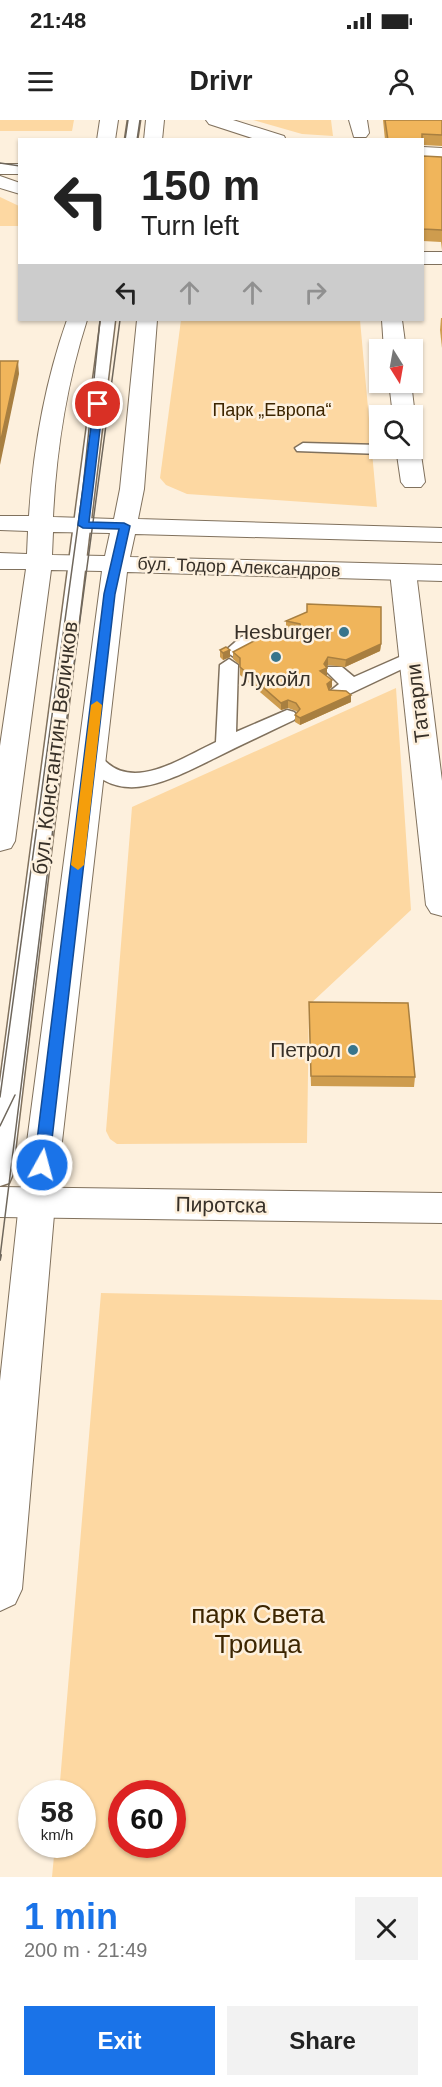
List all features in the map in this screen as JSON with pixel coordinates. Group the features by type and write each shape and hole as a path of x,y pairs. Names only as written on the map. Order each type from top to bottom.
{"main road":[{"path":"106,138 109,120"},
{"path":"153,138 155,120"},
{"path":"214,120 272,138"},
{"path":"424,152 442,153"},
{"path":"0,169 18,169"},
{"path":"0,182 18,188"},
{"path":"424,258 442,258"},
{"name":"бул. Константин Величков","path":"0,842 37,593 43,479 67,350 77,321"},
{"name":"бул. Константин Величков","path":"0,1589 18,1203 90,757 110,594 132,489 147,321"},
{"path":"392,321 395,339"},
{"path":"410,459 413,482"},
{"name":"бул. Тодор Александров","path":"0,523 442,535"},
{"name":"бул. Тодор Александров","path":"0,561 442,573"},
{"name":"Татарли","path":"403,572 442,904"},
{"name":"Пиротска","path":"18,1203 442,1208"}],"lane":[{"path":"131,138 134,120"},
{"path":"424,162 442,163"},
{"name":"бул. Константин Величков","path":"0,1176 108,321"},
{"path":"303,448 369,449"},
{"path":"226,745 232,658 245,640 260,634 271,632 292,637"},
{"path":"335,671 345,689 412,657"},
{"path":"90,757 95,766 116,779 144,780 158,777 287,716"}],"green space":[{"path":"0,120 74,120 72,131 0,131"},
{"path":"253,120 331,120 333,136 302,134"},
{"path":"0,197 18,206 18,226 0,226"},
{"name":"Парк „Европа“","path":"181,321 360,321 369,419 369,459 373,459 377,507 187,494 166,485 160,478"},
{"path":"396,688 411,910 309,1005 307,1143 117,1144 110,1139 106,1131 132,807"},
{"name":"парк Света Троица","path":"101,1293 442,1300 442,1877 52,1877 54,1858 96,1858 96,1780 60,1780"}],"building":[{"path":"385,120 442,120 442,135 422,134 422,138 388,138"},
{"path":"424,156 442,157 442,230 424,229"},
{"path":"0,361 18,361 0,444"},
{"path":"307,604 381,607 381,644 346,660 328,657 324,664 327,668 320,671 332,680 327,684 329,690 346,691 351,695 300,718 295,715 300,709 296,703 288,700 281,703 240,667 240,658 233,652 265,635 292,637 302,632 300,624 286,621 307,612"},
{"path":"226,647 230,650 223,653 220,650"},
{"path":"309,1002 408,1003 415,1077 311,1076"}],"tram line":[{"path":"125,138 128,120"},
{"path":"137,138 140,120"},
{"path":"0,163 18,166"},
{"path":"0,1097 83,488 100,321"},
{"path":"0,1257 63,747 120,321"},
{"path":"0,1126 15,1095"},
{"path":"0,1260 1,1255"}],"slow traffic":[{"path":"78,865 97,705"}],"place":[{"name":"Hesburger","path":"344,632"},
{"name":"Лукойл","path":"276,657"},
{"name":"Петрол","path":"353,1050"}],"route":[{"path":"42,1165 110,594 124,526 83,525 98,404"}]}
